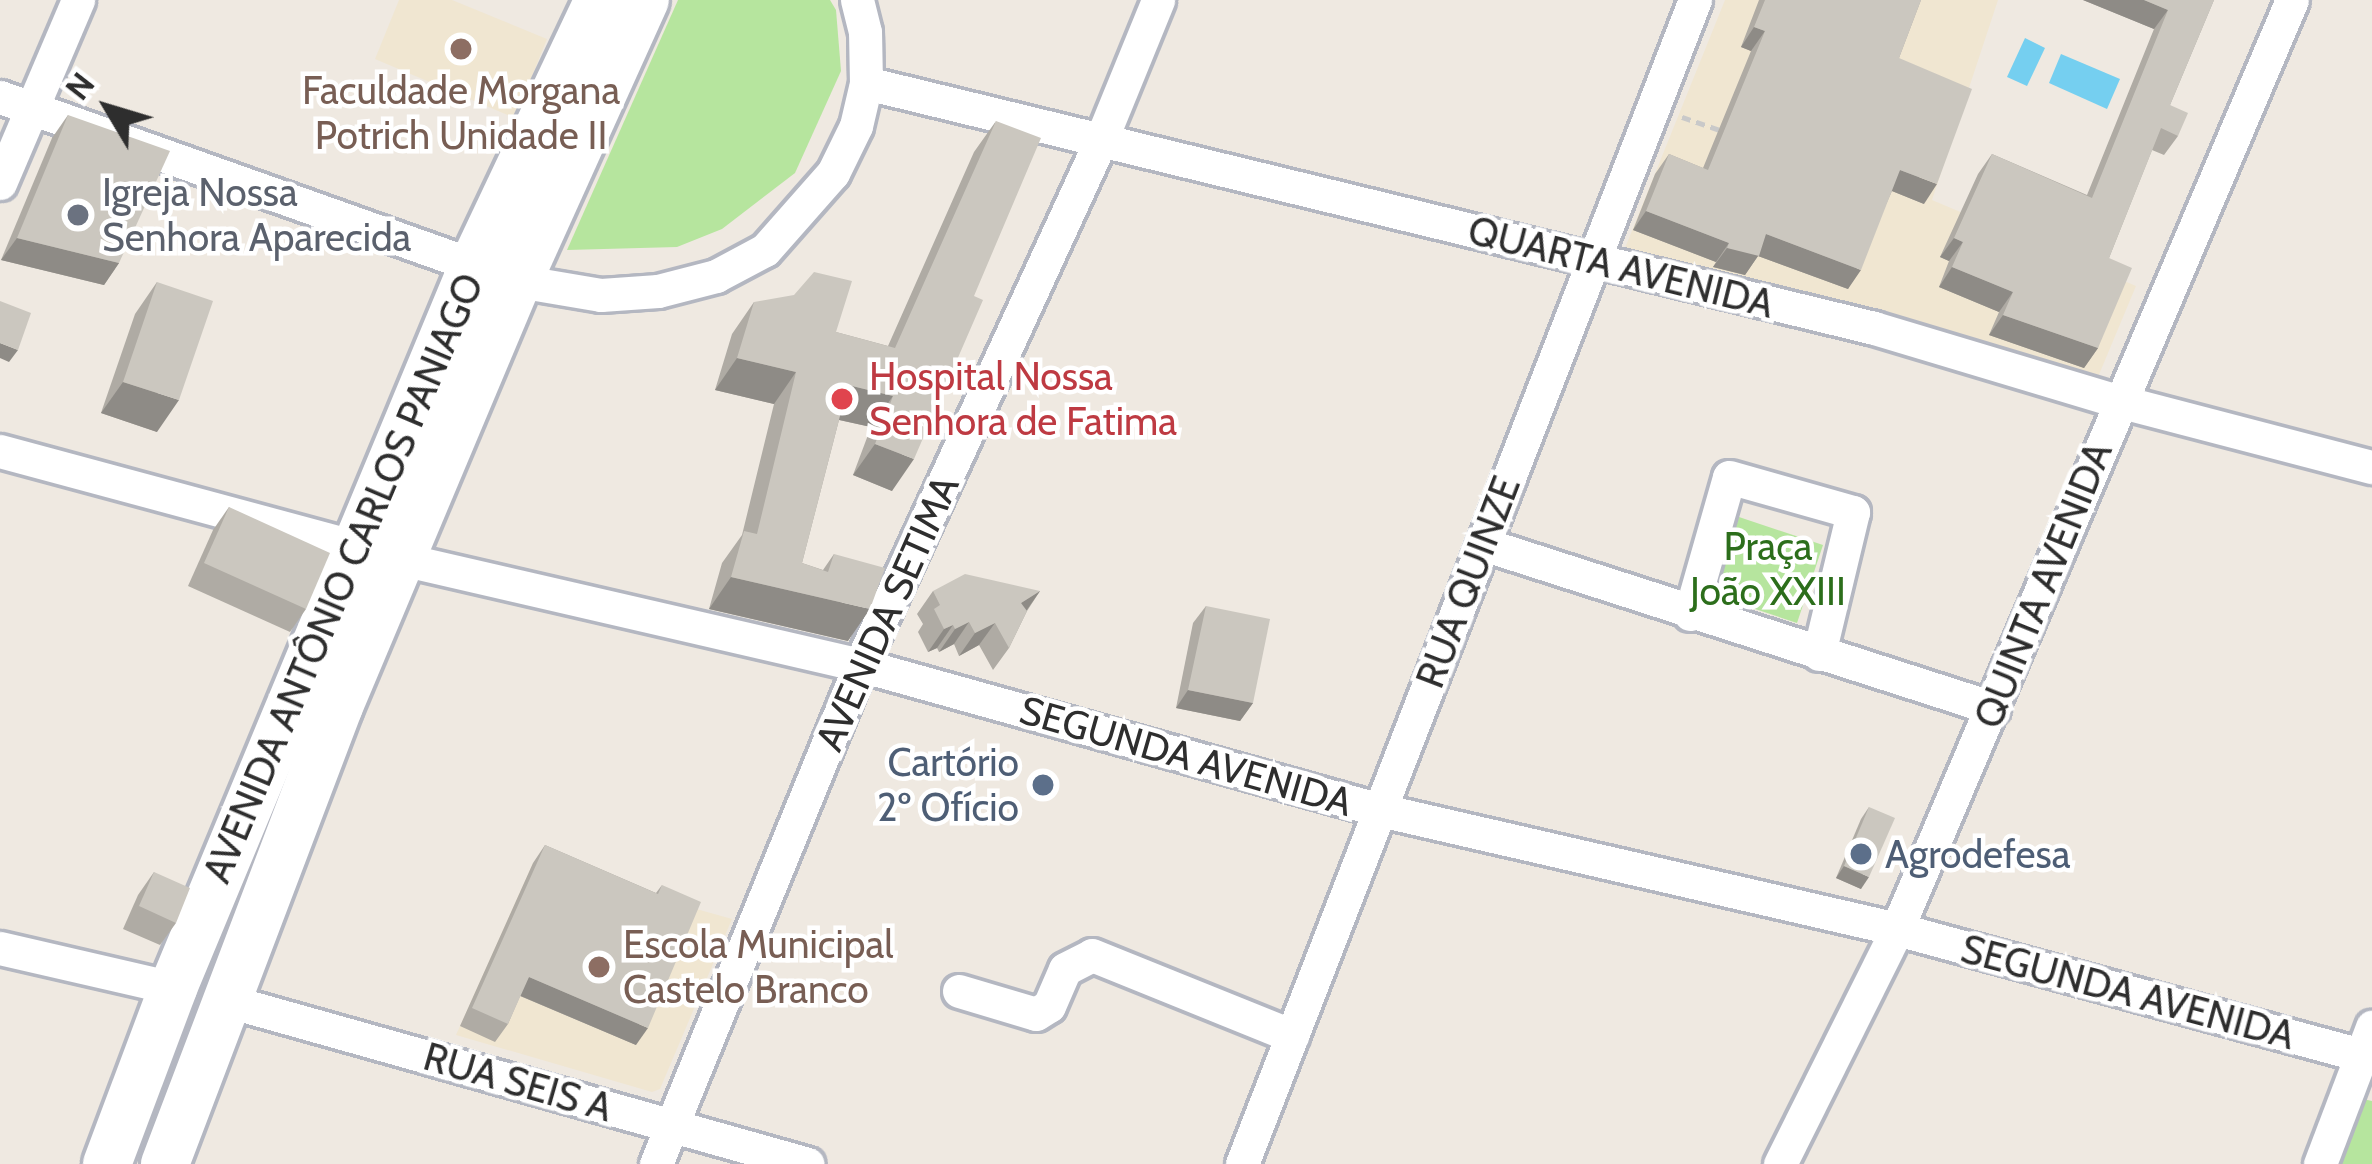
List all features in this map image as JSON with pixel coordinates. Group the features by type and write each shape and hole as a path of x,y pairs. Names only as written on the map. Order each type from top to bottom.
{"main road":[{"name":"AVENIDA ANTÔNIO CARLOS PANIAGO","path":"107,1164 172,988 317,698 379,552 496,273 598,0"},
{"name":"AVENIDA ANTÔNIO CARLOS PANIAGO","path":"496,273 645,0"},
{"name":"AVENIDA ANTÔNIO CARLOS PANIAGO","path":"165,1164 228,1000 317,698"}],"street":[{"path":"0,183 78,0"},
{"path":"0,97 496,273 601,295 658,291 716,276 765,250 833,172 856,126 866,82 865,32 857,0"},
{"name":"AVENIDA SETIMA","path":"656,1164 860,665 1101,140 1158,0"},
{"name":"RUA QUINZE","path":"1242,1164 1695,0"},
{"name":"QUINTA AVENIDA","path":"1780,1164 1897,929 2292,0"},
{"name":"QUARTA AVENIDA","path":"866,82 1874,328 2118,401 2372,467"},
{"name":"SEGUNDA AVENIDA","path":"0,451 379,552 860,665 1380,810 1897,929 2369,1047"},
{"path":"1690,614 1729,477 1853,512 1819,654"},
{"path":"1483,544 1993,708"},
{"path":"0,948 172,988 184,1014 194,1018 215,1013 228,1000"},
{"path":"959,991 1036,1014 1049,1006 1065,969 1092,955 1292,1036"},
{"name":"RUA SEIS A","path":"228,1000 808,1164"},
{"path":"2320,1164 2369,1047"}],"path":[{"path":"1653,107 1719,130"}],"shaded area":[{"name":"Faculdade Morgana Potrich Unidade II","path":"399,0 452,0 547,39 515,118 375,59"},
{"path":"1725,0 1998,0 1932,200 2136,286 2098,377 1625,248"},
{"name":"Escola Municipal Castelo Branco","path":"533,863 732,919 660,1089 652,1092 456,1035"}],"green space":[{"path":"678,0 830,0 836,10 841,71 795,173 722,229 677,247 567,250"},
{"name":"Praça João XXIII","path":"1739,517 1823,545 1797,623 1713,595"},
{"path":"2363,1099 2372,1101 2372,1164 2337,1164"}],"water":[{"path":"2025,38 2045,48 2027,86 2007,77"},
{"path":"2061,54 2120,79 2107,109 2049,83"}],"building":[{"path":"1765,0 1921,0 1899,58 1972,89 1937,184 1900,170 1861,270 1766,234 1759,256 1727,248 1729,243 1646,211 1669,154 1708,170 1765,31 1754,27"},
{"path":"2144,0 2214,0 2170,105 2188,113 2178,136 2161,128 2109,258 2132,268 2098,348 2003,315 2013,292 1952,267 1963,242 1954,238 1992,154 2092,198 2168,10"},
{"name":"Igreja Nossa Senhora Aparecida","path":"68,115 170,151 119,263 17,238"},
{"name":"Hospital Nossa Senhora de Fatima","path":"996,121 1041,138 974,296 983,300 914,459 875,444 893,396 848,385 802,563 828,572 834,554 885,568 870,609 731,577 744,531 757,534 796,372 737,358 754,302 794,295 814,272 852,281 836,332 895,348"},
{"path":"157,282 213,301 179,400 123,382"},
{"path":"0,301 31,313 18,350 0,343"},
{"path":"229,507 330,553 306,609 204,563"},
{"path":"965,574 1040,591 1021,603 1027,611 1009,648 995,623 975,633 969,622 944,629 934,609 940,605 933,591"},
{"path":"1206,606 1270,619 1253,703 1188,690"},
{"name":"Agrodefesa","path":"1869,807 1895,818 1869,877 1844,866"},
{"path":"545,845 658,894 662,885 701,902 648,1028 529,977 508,1024 472,1008"},
{"path":"154,872 190,888 176,923 139,906"}],"place":[{"name":"Faculdade Morgana Potrich Unidade II","path":"461,49"},
{"name":"Igreja Nossa Senhora Aparecida","path":"78,215"},
{"name":"Hospital Nossa Senhora de Fatima","path":"842,399"},
{"name":"Cartório 2º Ofício","path":"1043,785"},
{"name":"Agrodefesa","path":"1861,854"},
{"name":"Escola Municipal Castelo Branco","path":"599,967"}]}
